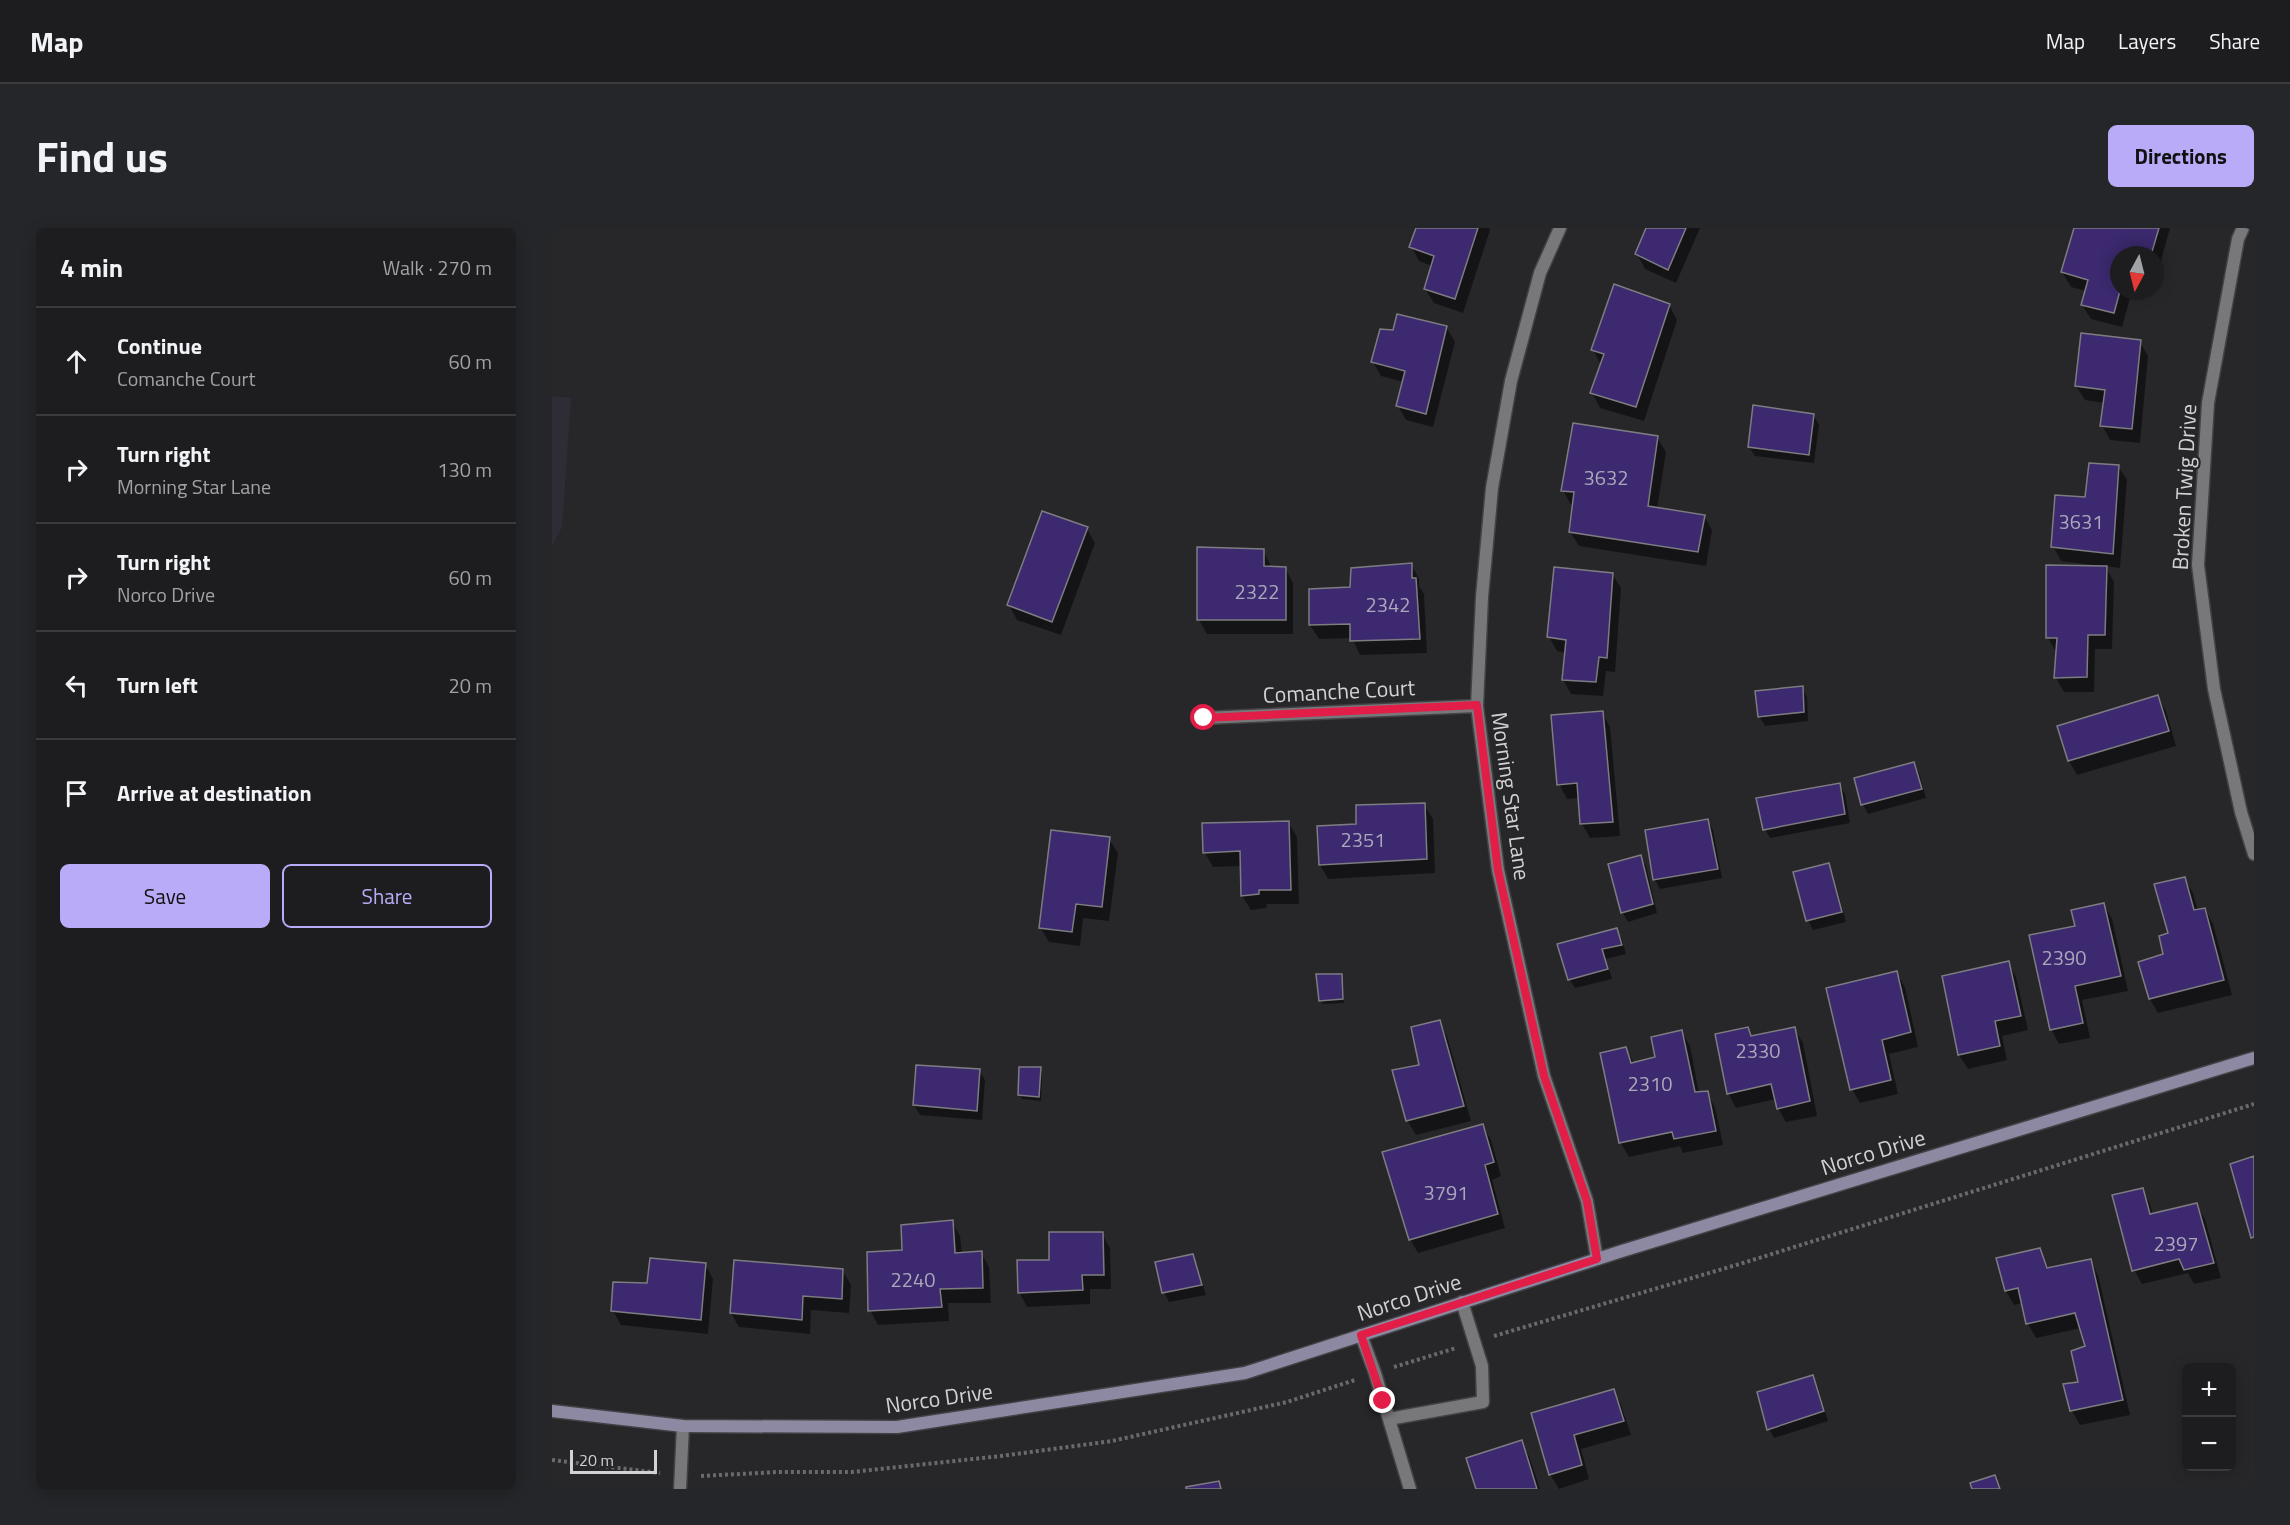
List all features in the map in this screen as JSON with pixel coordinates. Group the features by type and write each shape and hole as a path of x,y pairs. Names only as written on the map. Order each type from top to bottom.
{"main road":[{"name":"Norco Drive","path":"552,1411 683,1426 897,1427 1245,1373 1597,1259 2254,1058"}],"street":[{"name":"Morning Star Lane","path":"1560,228 1540,273 1511,381 1496,467 1482,597 1477,705 1498,870 1544,1076 1587,1201 1597,1259"},
{"name":"Broken Twig Drive","path":"2243,228 2238,239 2208,403 2198,565 2214,689 2241,812 2254,854"},
{"name":"Comanche Court","path":"1204,718 1477,705"},
{"path":"1389,1419 1483,1402 1482,1366 1462,1302"},
{"path":"1361,1335 1375,1373 1410,1489"},
{"path":"680,1489 683,1426"}],"shaded area":[{"path":"552,396 571,398 562,527 552,546"}],"building":[{"path":"1416,228 1478,228 1455,299 1424,289 1434,256 1409,247"},
{"path":"1646,228 1686,228 1668,270 1635,254"},
{"path":"2074,228 2159,228 2154,246 2110,246 2110,300 2118,300 2114,313 2081,305 2088,280 2061,272"},
{"path":"1614,284 1670,304 1636,407 1590,393 1604,354 1591,350"},
{"path":"1397,314 1447,326 1426,414 1396,406 1405,371 1371,362 1380,329 1393,330"},
{"path":"2081,333 2141,340 2132,429 2100,426 2105,390 2075,386"},
{"path":"1753,405 1814,414 1809,455 1748,447"},
{"path":"1573,423 1658,436 1648,506 1705,515 1698,552 1569,532 1574,492 1561,491"},
{"path":"2089,463 2119,465 2113,554 2051,547 2055,495 2085,497"},
{"path":"1042,511 1088,527 1052,622 1007,605"},
{"path":"1197,547 1264,549 1264,566 1286,567 1286,620 1197,620"},
{"path":"1412,563 1412,578 1416,578 1420,639 1350,641 1350,624 1309,625 1309,589 1350,587 1351,568"},
{"path":"2046,565 2107,566 2105,635 2088,635 2087,677 2054,678 2057,638 2046,638"},
{"path":"1554,567 1613,573 1607,658 1599,657 1596,682 1562,680 1566,640 1547,637"},
{"path":"1803,686 1804,712 1758,717 1755,691"},
{"path":"2158,695 2169,731 2068,761 2057,726"},
{"path":"1603,711 1613,822 1580,824 1577,783 1557,785 1551,715"},
{"path":"1914,762 1922,789 1861,805 1854,778"},
{"path":"1840,783 1845,814 1763,830 1756,798"},
{"path":"1425,803 1427,859 1319,865 1317,826 1356,824 1356,805"},
{"path":"1708,819 1718,869 1653,880 1645,830"},
{"path":"1289,821 1291,890 1259,890 1259,894 1241,896 1240,851 1203,853 1202,823"},
{"path":"1051,830 1110,837 1102,907 1076,904 1072,932 1039,928"},
{"path":"1641,855 1653,904 1621,913 1608,864"},
{"path":"1829,863 1842,912 1806,921 1793,872"},
{"path":"2185,877 2194,910 2205,908 2224,980 2149,999 2138,962 2163,954 2159,936 2168,933 2154,884"},
{"path":"2104,903 2121,976 2075,986 2083,1023 2050,1030 2029,935 2075,926 2071,910"},
{"path":"1617,928 1622,945 1602,949 1608,969 1568,980 1557,944"},
{"path":"2009,961 2021,1016 1995,1021 2000,1046 1958,1055 1942,976"},
{"path":"1897,971 1911,1032 1882,1040 1891,1080 1850,1090 1826,988"},
{"path":"1316,974 1342,974 1343,999 1319,1001"},
{"path":"1440,1020 1464,1106 1406,1121 1392,1070 1419,1065 1411,1027"},
{"path":"1748,1027 1751,1036 1795,1027 1810,1101 1777,1109 1771,1084 1727,1094 1715,1034"},
{"path":"1682,1030 1695,1092 1708,1091 1716,1131 1674,1139 1672,1132 1619,1143 1600,1053 1626,1047 1631,1063 1655,1057 1651,1037"},
{"path":"916,1065 980,1069 977,1111 913,1105"},
{"path":"1019,1067 1041,1067 1039,1097 1018,1095"},
{"path":"1483,1124 1494,1162 1485,1165 1498,1214 1409,1240 1382,1152"},
{"path":"2254,1156 2254,1237 2251,1238 2230,1164"},
{"path":"2143,1188 2150,1214 2197,1203 2214,1263 2184,1270 2179,1259 2132,1271 2112,1195"},
{"path":"953,1220 955,1253 982,1251 983,1288 940,1289 942,1307 868,1311 867,1252 902,1250 901,1225"},
{"path":"1049,1232 1103,1232 1104,1275 1082,1275 1083,1290 1018,1293 1017,1260 1049,1260"},
{"path":"2040,1248 2047,1268 2091,1259 2123,1400 2070,1411 2063,1384 2078,1382 2071,1351 2085,1346 2075,1313 2026,1324 2018,1288 2005,1291 1996,1258"},
{"path":"1193,1254 1202,1285 1162,1293 1155,1262"},
{"path":"650,1258 706,1263 701,1320 611,1311 613,1282 647,1283"},
{"path":"734,1260 843,1269 842,1299 803,1296 802,1320 730,1313"},
{"path":"1813,1375 1824,1411 1767,1430 1757,1392"},
{"path":"1614,1389 1624,1421 1574,1435 1582,1465 1549,1475 1531,1413"},
{"path":"1522,1440 1537,1489 1476,1489 1466,1458"},
{"path":"1995,1475 2000,1489 1972,1489 1970,1483"},
{"path":"1219,1481 1221,1489 1186,1489 1186,1487"}],"route":[{"path":"1204,718 1477,705 1498,870 1544,1076 1587,1201 1597,1259 1361,1335 1383,1401"}]}
